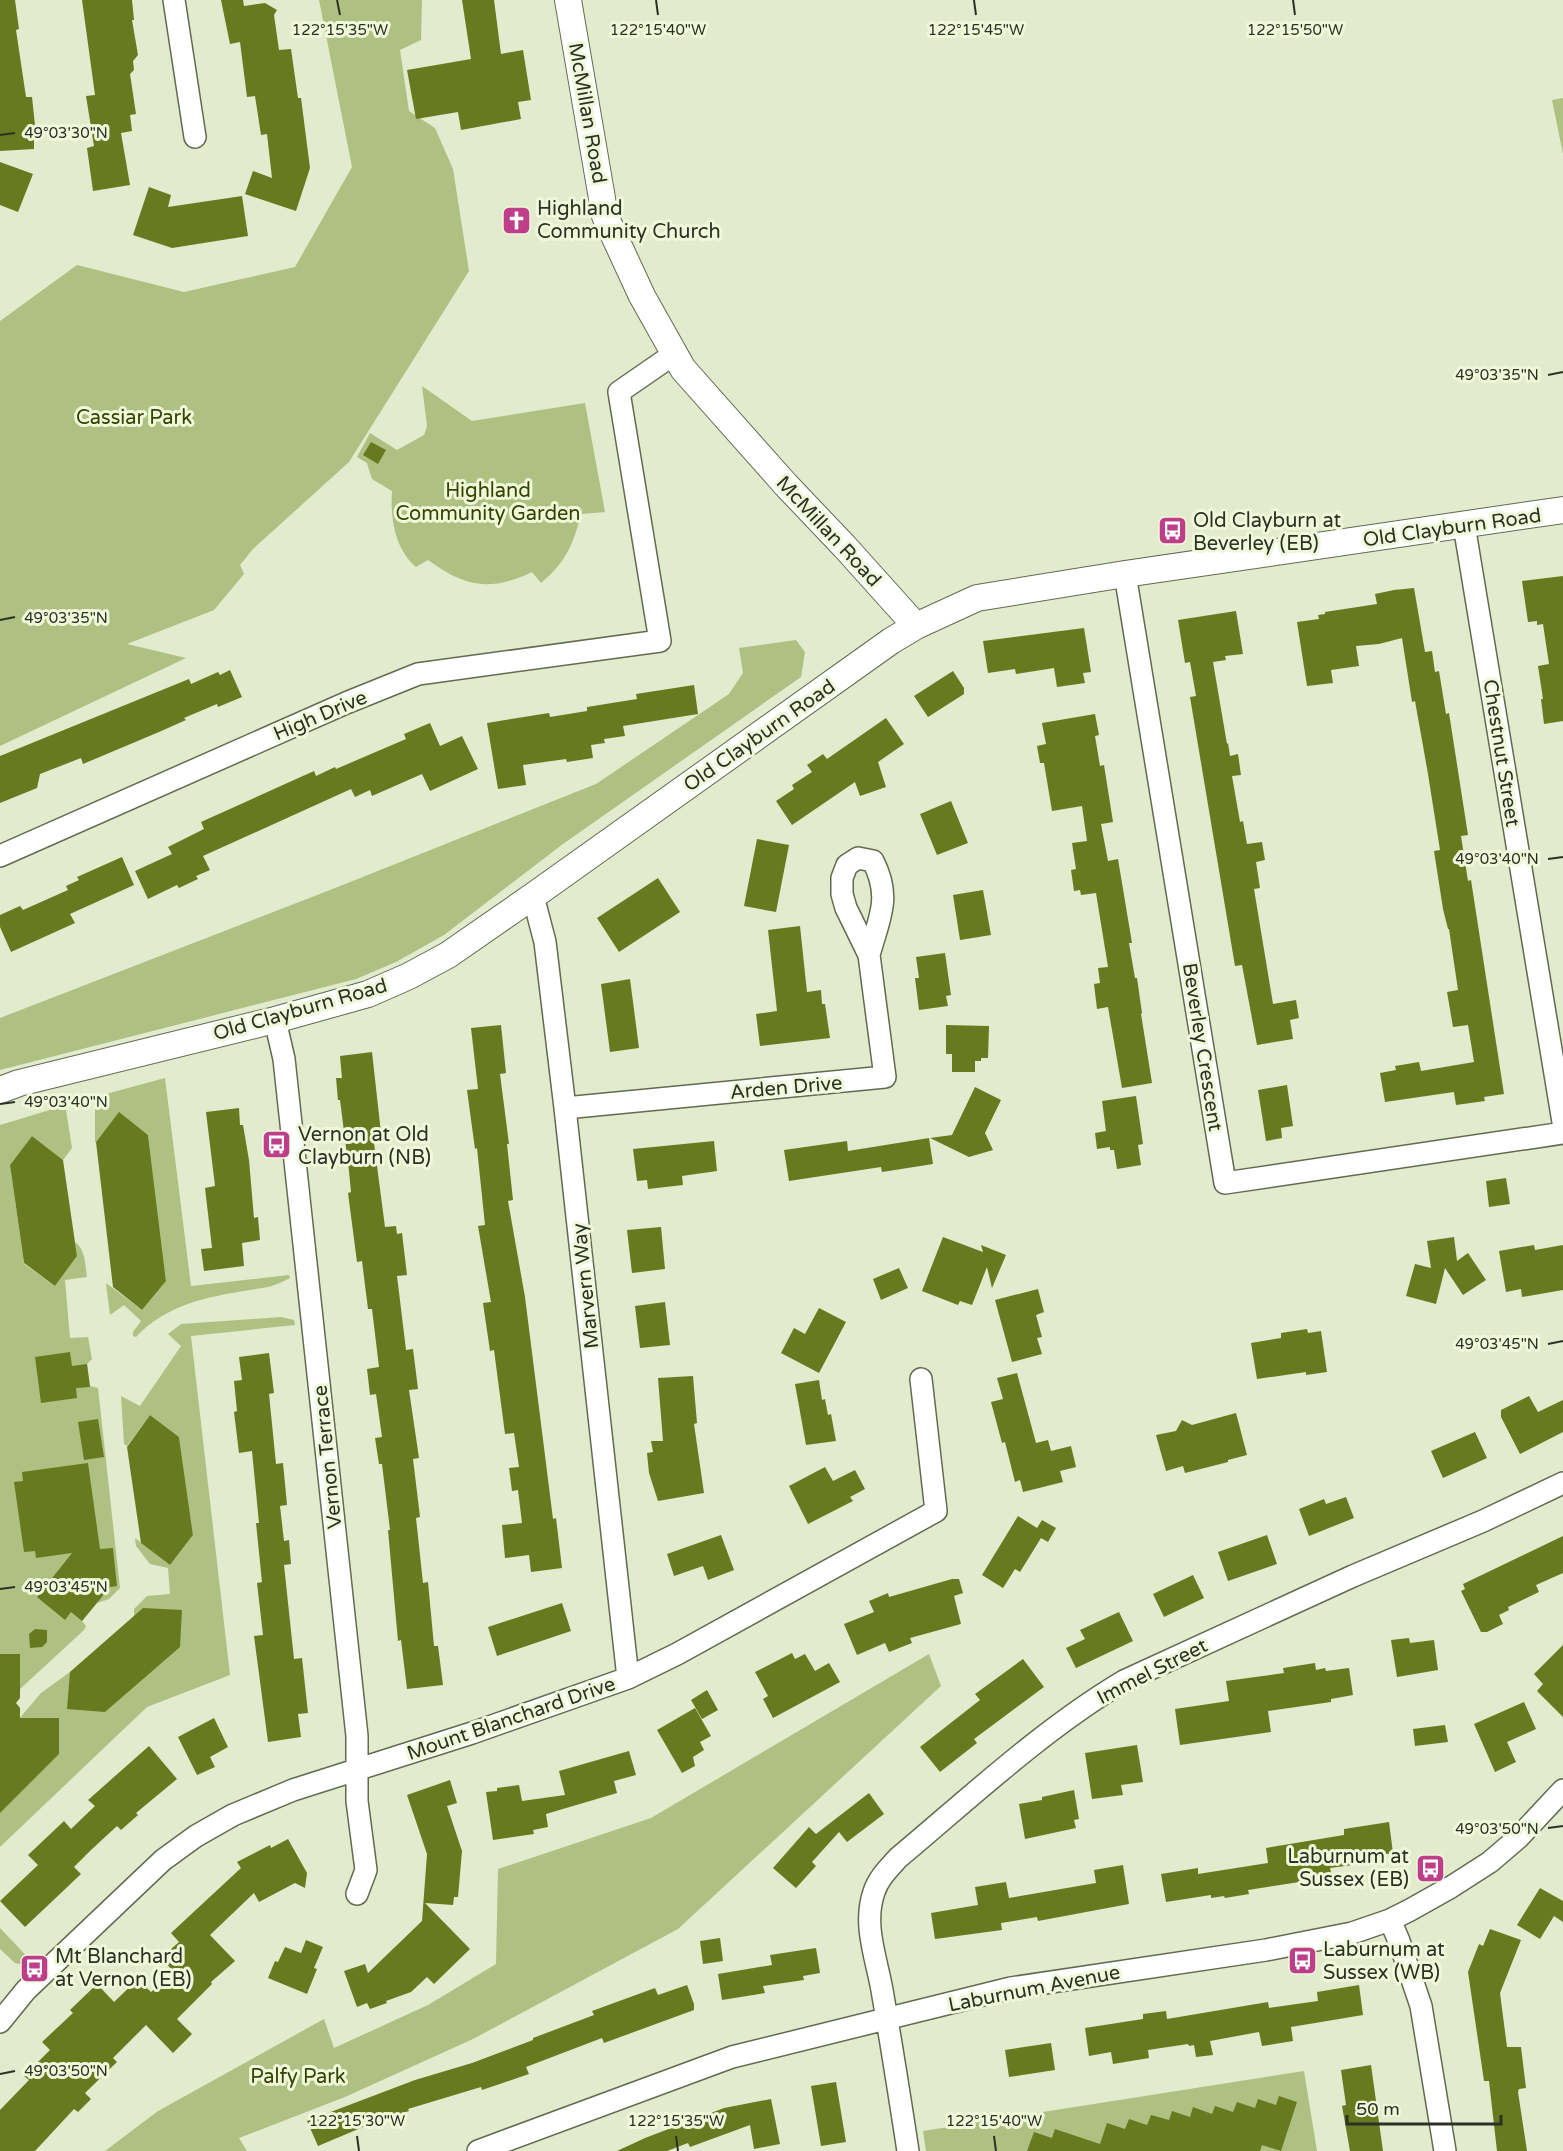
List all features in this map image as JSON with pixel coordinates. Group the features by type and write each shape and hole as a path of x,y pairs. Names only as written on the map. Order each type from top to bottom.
{"main road":[{"name":"McMillan Road","path":"568,0 605,216 642,296 674,354 683,369 786,485 846,547 916,626"},
{"name":"Old Clayburn Road","path":"0,1090 71,1069 275,1020 368,994 409,976 448,955 533,896 891,641 916,626 977,598 1563,510"}],"street":[{"path":"174,0 195,137"},
{"name":"High Drive","path":"0,856 346,703 418,674 660,641 619,392 674,354"},
{"name":"Chestnut Street","path":"1464,525 1563,1122"},
{"name":"Beverley Crescent","path":"1125,574 1225,1183 1563,1133"},
{"name":"Marvern Way","path":"533,896 544,942 565,1108 628,1678"},
{"name":"Arden Drive","path":"565,1108 885,1077 869,955"},
{"name":"Vernon Terrace","path":"275,1020 284,1059 357,1736 357,1801 366,1870 357,1894"},
{"name":"Mount Blanchard Drive","path":"0,2022 26,1990 163,1860 196,1836 232,1815 293,1790 472,1733 628,1678 677,1654 936,1511 921,1379"},
{"name":"Immel Street","path":"908,2151 887,2019 870,1932 870,1913 874,1892 883,1874 907,1851 1060,1725 1090,1702 1124,1681 1563,1483"},
{"name":"Laburnum Avenue","path":"477,2151 732,2057 1011,1988 1307,1943 1352,1933 1390,1920 1451,1887 1490,1862 1518,1838 1563,1790"},
{"path":"1390,1920 1421,2006 1446,2151"}],"green space":[{"name":"Cassiar Park","path":"319,0 422,0 421,40 400,50 409,111 435,128 453,169 469,271 349,462 253,549 240,565 244,574 214,610 127,644 186,658 0,746 0,321 77,265 184,292 295,267 352,167"},
{"path":"1563,98 1563,154 1552,100"},
{"name":"Highland Community Garden","path":"422,386 472,421 585,403 605,512 581,514 575,535 563,560 541,583 532,572 503,582 478,584 454,576 428,560 416,567 403,551 393,522 392,491 372,479 367,463 357,457 370,433 397,450 424,435 427,426"},
{"path":"796,640 805,652 801,677 563,844 444,935 396,962 356,979 0,1070 0,1018 596,784 729,694 743,673 739,648"},
{"path":"165,1078 191,1286 289,1275 290,1278 270,1286 203,1299 174,1309 136,1337 133,1336 133,1332 141,1321 124,1305 110,1315 106,1283 142,1310 166,1281 148,1135 119,1113 95,1143 95,1097"},
{"path":"63,1106 66,1110 72,1148 63,1160 32,1136 10,1165 24,1264 55,1286 77,1256 75,1242 79,1245 84,1258 87,1277 65,1280 70,1338 88,1337 92,1359 87,1364 90,1386 98,1388 120,1588 109,1599 97,1603 82,1621 86,1626 84,1630 20,1689 0,1691 0,1125"},
{"path":"281,1317 294,1320 295,1325 191,1336 230,1675 147,1707 0,1847 0,1753 12,1727 41,1693 70,1672 134,1617 134,1609 147,1596 170,1594 168,1568 150,1564 136,1546 135,1538 170,1565 193,1535 179,1437 150,1415 127,1446 124,1444 121,1396 140,1406 181,1346 168,1334 181,1324"},
{"name":"Palfy Park","path":"929,1654 941,1686 678,1929 473,2039 345,2097 239,2138 247,2151 105,2151 158,2111 324,2019 334,2048 428,2005 496,1964 498,1869 651,1818"},
{"path":"0,1928 35,1965 33,1967 15,1963 0,1949"},
{"path":"1304,2071 1317,2151 926,2151 923,2131"}],"building":[{"path":"0,0 15,0 19,29 16,30 26,97 32,97 35,125 41,130 34,137 34,149 0,151"},
{"path":"82,0 132,0 134,20 132,20 138,55 133,61 134,70 130,74 136,114 130,115 132,131 121,133 130,185 93,191 87,148 94,146 86,96 95,95"},
{"path":"221,0 243,0 244,6 265,3 277,10 274,15 279,50 291,49 298,98 301,98 310,168 296,211 245,194 253,171 272,178 267,134 261,135 255,96 247,97 240,42 230,44"},
{"path":"462,0 494,0 501,54 523,50 531,100 518,102 521,119 461,130 458,112 416,119 407,70 471,59"},
{"path":"0,162 33,174 18,212 0,205"},
{"path":"149,187 171,195 168,207 242,196 248,236 172,248 133,235"},
{"path":"371,442 386,450 378,464 363,455"},
{"path":"1563,576 1563,721 1544,724 1538,666 1549,664 1543,624 1537,625 1537,621 1528,622 1522,581"},
{"path":"1414,588 1425,652 1432,651 1435,672 1439,671 1446,714 1449,713 1468,835 1461,836 1468,881 1471,880 1504,1094 1484,1097 1485,1101 1456,1105 1454,1092 1385,1102 1380,1073 1396,1070 1395,1066 1419,1062 1421,1071 1474,1062 1468,1025 1453,1027 1447,992 1458,990 1434,851 1440,850 1428,774 1415,701 1412,702 1402,638 1379,644 1356,646 1359,666 1331,670 1333,683 1307,686 1297,622 1319,619 1318,615 1325,614 1325,612 1377,604 1375,594"},
{"path":"1236,611 1243,654 1225,656 1226,660 1213,662 1230,756 1238,754 1241,775 1232,776 1240,822 1243,821 1247,844 1262,842 1265,860 1256,862 1260,888 1254,889 1273,1004 1296,1000 1299,1018 1290,1020 1293,1039 1257,1045 1242,965 1235,966 1190,697 1196,696 1190,662 1185,663 1178,620"},
{"path":"1084,628 1091,672 1083,673 1085,683 1057,687 1054,668 1016,674 1015,669 988,673 983,641"},
{"path":"230,670 242,697 218,707 217,704 184,718 186,720 83,764 81,758 40,774 37,788 0,803 0,756 189,679 191,684 218,672 220,675"},
{"path":"953,671 964,688 964,694 928,717 914,696"},
{"path":"694,685 698,714 623,726 625,736 604,739 605,743 591,745 593,758 523,765 526,785 498,789 487,723 549,713 550,717 587,711 587,707 637,699 636,694"},
{"path":"1095,714 1099,735 1095,736 1100,766 1104,765 1113,822 1101,824 1108,861 1118,859 1152,1083 1122,1088 1108,1007 1097,1009 1094,984 1100,983 1098,968 1108,967 1096,893 1081,895 1080,890 1074,891 1071,870 1076,869 1072,843 1087,841 1082,806 1052,811 1044,763 1040,763 1037,746 1046,744 1042,723"},
{"path":"886,718 904,744 878,762 886,787 860,796 855,782 792,825 776,801 794,789 792,785 812,772 807,765 823,754 827,759"},
{"path":"430,723 440,746 462,736 478,769 430,791 422,774 372,796 370,790 355,797 351,789 203,856 210,870 196,876 198,879 179,888 177,885 148,899 135,871 172,854 168,847 204,829 201,822 314,771 316,776 406,739 404,734"},
{"path":"951,801 968,843 937,855 920,814"},
{"path":"757,839 789,845 776,912 744,906"},
{"path":"122,857 134,885 70,914 75,923 11,952 0,927 0,915 20,906 23,910 68,890 66,886 79,880 77,877"},
{"path":"658,878 680,912 619,952 597,918"},
{"path":"983,890 991,935 960,940 953,895"},
{"path":"800,926 807,992 821,990 830,1038 760,1046 756,1014 777,1011 768,930"},
{"path":"945,953 951,995 946,996 948,1006 919,1010 915,978 919,978 916,957"},
{"path":"630,979 639,1048 610,1052 601,984"},
{"path":"501,1025 506,1073 500,1074 513,1200 508,1201 525,1297 553,1519 556,1518 562,1568 531,1572 529,1555 505,1558 502,1525 522,1523 518,1490 512,1491 509,1468 519,1467 514,1433 505,1434 494,1350 490,1351 483,1303 491,1302 478,1226 485,1225 477,1148 475,1149 467,1090 478,1089 471,1028"},
{"path":"946,1025 989,1026 988,1058 975,1061 975,1072 952,1072 952,1054 946,1054"},
{"path":"372,1052 382,1142 374,1143 385,1227 396,1226 397,1234 402,1233 407,1275 397,1276 406,1350 413,1349 418,1389 409,1390 419,1458 413,1459 420,1517 416,1518 423,1583 428,1582 434,1646 438,1646 443,1685 407,1689 401,1640 398,1641 388,1530 390,1530 382,1464 379,1464 375,1438 382,1437 376,1394 370,1395 367,1369 379,1367 372,1309 368,1309 362,1261 357,1262 348,1193 351,1192 349,1171 336,1078 342,1078 340,1056"},
{"path":"1287,1085 1293,1126 1281,1128 1282,1138 1266,1141 1258,1090"},
{"path":"975,1087 1001,1100 985,1133 993,1150 969,1157 930,1138 952,1135"},
{"path":"1136,1096 1143,1144 1138,1145 1141,1165 1117,1169 1114,1150 1110,1150 1110,1147 1097,1149 1095,1133 1106,1131 1102,1101"},
{"path":"239,1108 240,1125 243,1125 249,1160 254,1218 258,1217 260,1240 242,1243 244,1266 204,1271 201,1249 212,1248 205,1188 215,1186 206,1112"},
{"path":"119,1112 148,1135 166,1281 142,1310 113,1287 96,1142"},
{"path":"32,1136 63,1160 77,1256 55,1286 24,1263 10,1165"},
{"path":"929,1138 933,1164 882,1172 881,1167 789,1181 784,1150 847,1141 848,1151"},
{"path":"714,1141 717,1171 682,1176 683,1185 648,1189 647,1180 637,1181 633,1149"},
{"path":"1506,1178 1510,1204 1489,1207 1486,1181"},
{"path":"661,1227 665,1269 632,1273 627,1230"},
{"path":"943,1237 983,1252 981,1245 1006,1255 992,1288 987,1267 972,1305 960,1301 958,1305 922,1291"},
{"path":"1454,1237 1457,1261 1468,1253 1486,1280 1463,1295 1445,1268 1436,1304 1406,1296 1415,1264 1431,1268 1427,1241"},
{"path":"1534,1245 1535,1250 1563,1245 1563,1290 1522,1297 1521,1289 1506,1292 1499,1251"},
{"path":"899,1268 908,1288 881,1300 873,1279"},
{"path":"1038,1289 1044,1312 1036,1315 1042,1337 1037,1338 1042,1354 1012,1362 995,1300"},
{"path":"665,1302 670,1345 640,1348 635,1306"},
{"path":"819,1308 846,1322 819,1373 781,1353 794,1328 805,1334"},
{"path":"1307,1329 1308,1333 1321,1331 1327,1372 1306,1375 1306,1372 1257,1379 1251,1343 1281,1338 1281,1333"},
{"path":"70,1352 72,1366 87,1364 90,1387 76,1388 77,1398 41,1403 35,1357"},
{"path":"269,1353 274,1393 269,1394 276,1464 283,1463 287,1505 280,1506 284,1541 289,1540 291,1564 284,1565 294,1659 302,1658 308,1713 298,1714 301,1737 268,1742 254,1636 263,1635 257,1583 262,1582 256,1523 259,1523 252,1451 239,1453 234,1412 237,1411 234,1381 242,1380 239,1357"},
{"path":"1017,1373 1036,1443 1048,1440 1051,1451 1071,1446 1076,1467 1060,1471 1063,1482 1023,1492 1020,1480 1015,1482 1005,1442 1002,1443 991,1402 1003,1399 997,1378"},
{"path":"693,1376 697,1423 694,1424 704,1493 658,1501 649,1473 647,1453 653,1452 651,1441 663,1441 658,1378"},
{"path":"819,1380 822,1400 825,1399 828,1415 831,1414 836,1441 806,1445 795,1384"},
{"path":"1529,1396 1538,1412 1563,1400 1563,1432 1520,1454 1501,1417 1501,1410"},
{"path":"1236,1413 1247,1455 1185,1473 1183,1466 1166,1471 1156,1435 1176,1431 1182,1420 1192,1425"},
{"path":"150,1415 179,1437 193,1535 170,1565 141,1543 127,1447"},
{"path":"98,1419 104,1457 84,1460 78,1422"},
{"path":"1475,1432 1487,1458 1443,1478 1431,1451"},
{"path":"88,1463 100,1549 113,1548 117,1586 110,1587 82,1621 71,1612 65,1620 37,1597 72,1553 36,1558 35,1551 24,1552 14,1482 23,1481 22,1472"},
{"path":"825,1467 833,1481 855,1470 865,1489 850,1497 853,1501 808,1524 789,1486"},
{"path":"1346,1497 1354,1518 1309,1536 1299,1509 1324,1499 1326,1504"},
{"path":"1018,1516 1037,1528 1042,1520 1056,1528 1048,1542 1041,1538 1020,1572 1015,1569 1003,1588 982,1575"},
{"path":"721,1535 734,1570 708,1580 703,1566 674,1576 667,1554"},
{"path":"1267,1535 1277,1564 1228,1581 1218,1552"},
{"path":"1563,1536 1563,1573 1536,1585 1539,1592 1508,1607 1509,1610 1499,1615 1503,1624 1487,1632 1481,1632 1461,1591 1465,1589 1463,1584"},
{"path":"1193,1575 1204,1598 1164,1617 1153,1594"},
{"path":"959,1579 963,1593 954,1596 961,1624 910,1638 912,1643 889,1652 885,1643 857,1655 844,1624 874,1612 869,1601 888,1593 889,1597"},
{"path":"562,1603 571,1631 497,1656 488,1627"},
{"path":"143,1608 182,1610 180,1647 105,1712 67,1709 70,1672"},
{"path":"1119,1612 1133,1641 1076,1668 1066,1648 1085,1639 1080,1630"},
{"path":"35,1629 47,1630 47,1642 42,1647 30,1648 29,1634"},
{"path":"1409,1638 1410,1643 1434,1640 1438,1670 1397,1677 1391,1640"},
{"path":"1563,1645 1563,1717 1537,1691 1543,1684 1534,1674"},
{"path":"792,1653 795,1659 805,1654 815,1671 829,1663 840,1682 773,1718 763,1699 768,1696 755,1672"},
{"path":"0,1654 20,1654 20,1698 16,1703 20,1708 20,1718 59,1718 59,1754 0,1813"},
{"path":"1023,1659 1044,1687 974,1739 977,1743 940,1772 920,1747 980,1700 975,1694"},
{"path":"1315,1663 1316,1670 1349,1668 1353,1695 1331,1699 1331,1702 1268,1711 1271,1732 1180,1745 1175,1709 1229,1701 1226,1681 1284,1673 1283,1668"},
{"path":"707,1690 718,1710 702,1719 691,1700"},
{"path":"1524,1702 1536,1729 1507,1742 1516,1762 1495,1772 1474,1724"},
{"path":"695,1708 711,1736 700,1742 704,1750 693,1757 695,1766 682,1773 657,1730"},
{"path":"214,1718 228,1747 210,1757 215,1767 197,1775 178,1737"},
{"path":"1445,1725 1448,1742 1415,1746 1413,1729"},
{"path":"1137,1745 1143,1782 1121,1785 1123,1795 1092,1799 1085,1753"},
{"path":"149,1746 177,1779 136,1813 138,1815 121,1830 117,1826 91,1850 74,1867 81,1874 25,1927 0,1901 38,1865 28,1855 64,1821 71,1829 95,1806 88,1800"},
{"path":"629,1751 636,1775 614,1781 617,1793 546,1814 548,1827 533,1830 534,1834 493,1840 486,1792 519,1785 522,1801 565,1795 559,1771"},
{"path":"450,1780 457,1803 447,1806 462,1851 458,1897 454,1897 453,1905 425,1903 470,1949 434,1984 427,1977 411,1992 386,2001 387,2003 370,2009 367,2003 357,2007 344,1971 365,1964 368,1973 422,1921 427,1854 407,1795"},
{"path":"1074,1790 1079,1819 1074,1820 1076,1828 1025,1839 1019,1804"},
{"path":"869,1793 884,1814 847,1842 839,1832 812,1862 816,1866 796,1888 773,1868 809,1827 816,1834"},
{"path":"1389,1822 1393,1853 1374,1856 1375,1862 1330,1868 1332,1877 1248,1890 1249,1894 1225,1898 1224,1896 1211,1898 1211,1895 1166,1902 1161,1874 1198,1868 1198,1874 1268,1863 1266,1848 1344,1835 1344,1829"},
{"path":"288,1839 307,1873 305,1888 295,1883 259,1902 254,1893 210,1935 235,1961 211,1982 212,1984 177,2019 192,2034 173,2053 146,2025 113,2058 117,2062 85,2093 91,2099 78,2112 74,2109 35,2151 0,2151 0,2110 29,2080 24,2076 50,2050 42,2042 73,2013 70,2010 97,1984 114,2002 138,1979 151,1992 173,1971 161,1958 179,1942 171,1933 241,1868 237,1862 270,1845 271,1848"},
{"path":"1123,1865 1129,1904 1038,1921 1037,1917 1001,1923 1002,1930 935,1939 931,1913 978,1905 975,1887 1006,1882 1009,1898 1096,1883 1094,1870"},
{"path":"1540,1888 1563,1901 1563,1922 1554,1916 1540,1939 1517,1925"},
{"path":"1490,1929 1521,1940 1500,1993 1507,2047 1521,2047 1526,2088 1519,2089 1518,2092 1527,2151 1497,2151 1489,2081 1484,2081 1468,1972 1479,1944 1483,1946"},
{"path":"720,1938 723,1961 703,1964 700,1941"},
{"path":"306,1940 323,1947 307,1994 268,1978 275,1961 278,1962 285,1947 301,1953"},
{"path":"816,1948 820,1973 803,1976 804,1980 763,1986 765,1993 722,2000 718,1974 772,1965 770,1955"},
{"path":"687,1985 694,2010 604,2043 602,2038 526,2067 529,2074 482,2090 481,2087 408,2109 409,2111 375,2122 318,2146 307,2121 415,2080 472,2063 533,2040 533,2038 594,2015 592,2011 655,1988 658,1995"},
{"path":"1359,1985 1363,2015 1291,2027 1293,2041 1262,2046 1259,2032 1210,2041 1213,2055 1196,2057 1194,2045 1189,2046 1188,2044 1148,2050 1149,2058 1113,2064 1111,2052 1089,2056 1085,2028 1143,2019 1143,2014 1166,2011 1167,2019 1268,2002 1269,2008 1318,2001 1317,1992"},
{"path":"1051,2043 1055,2070 1009,2077 1005,2050"},
{"path":"1371,2065 1383,2151 1350,2151 1342,2106 1346,2105 1341,2070"},
{"path":"836,2082 846,2142 821,2146 811,2086"},
{"path":"1279,2096 1297,2102 1281,2151 1262,2145 1260,2151 1027,2151 1034,2132 1052,2138 1055,2129 1100,2144 1107,2123 1125,2129 1129,2119 1147,2125 1151,2115 1169,2120 1172,2111 1190,2117 1193,2107 1212,2114 1215,2106 1233,2112 1237,2102 1255,2108 1258,2099 1276,2105"},
{"path":"771,2099 780,2144 754,2149 750,2125 690,2147 688,2143 667,2151 617,2151 724,2108"}],"place":[{"name":"Highland Community Church","path":"516,220"},
{"name":"Old Clayburn at Beverley (EB)","path":"1172,531"},
{"name":"Vernon at Old Clayburn (NB)","path":"277,1145"},
{"name":"Laburnum at Sussex (EB)","path":"1430,1868"},
{"name":"Laburnum at Sussex (WB)","path":"1302,1961"},
{"name":"Mt Blanchard at Vernon (EB)","path":"34,1968"}]}
